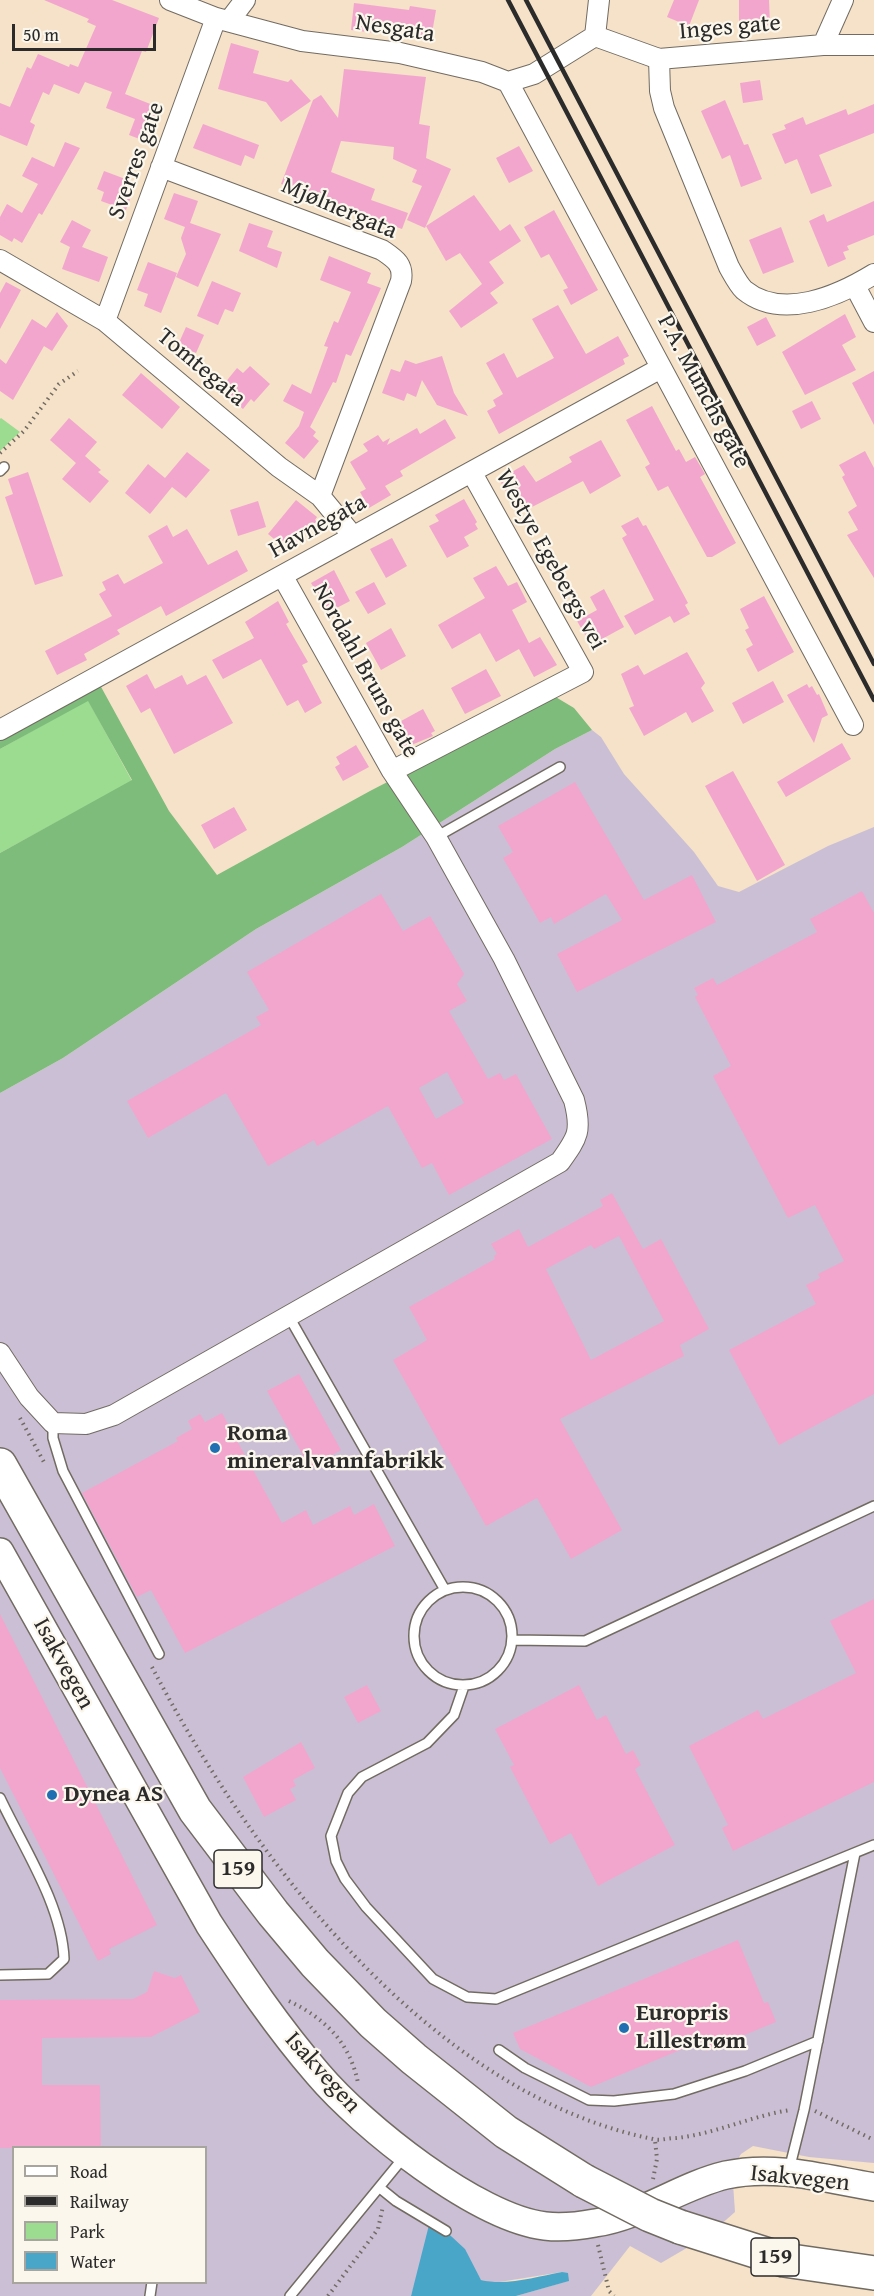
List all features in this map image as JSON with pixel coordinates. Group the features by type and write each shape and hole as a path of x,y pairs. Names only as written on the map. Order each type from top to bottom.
{"highway":[{"name":"159","path":"0,1465 195,1810 273,1913 315,1963 373,2023 414,2059 506,2132 584,2181 650,2215 680,2227 784,2260 874,2273"}],"street":[{"name":"Nesgata","path":"170,0 222,20 302,41 400,53 482,72 508,82"},
{"name":"Sverres gate","path":"105,321 162,167 222,20 245,0"},
{"path":"508,82 534,74 595,36 599,0"},
{"path":"823,45 843,0"},
{"name":"Inges gate","path":"595,36 660,59 823,45 874,45"},
{"path":"660,59 660,91 664,108 729,267 743,289 764,301 794,305 827,297 855,286 874,274"},
{"name":"P.A. Munchs gate","path":"508,82 853,725"},
{"name":"Mjølnergata","path":"162,167 382,250 397,261 403,270 401,281 320,496"},
{"name":"Tomtegata","path":"0,260 105,321 279,467 320,496 353,536"},
{"path":"855,286 874,322"},
{"name":"Havnegata","path":"0,730 662,368"},
{"name":"Westye Egebergs vei","path":"392,771 583,672 472,473"},
{"name":"Nordahl Bruns gate","path":"54,1423 86,1424 114,1415 560,1161 577,1139 579,1121 574,1100 504,959 436,837 392,771 283,577"},
{"path":"0,1353 29,1397 54,1423"},
{"name":"Isakvegen","path":"0,1552 209,1924 245,1979 319,2076 368,2122 408,2153 458,2189 516,2218 545,2226 594,2223 615,2219 658,2204 725,2175 755,2170 789,2173 874,2187"}],"lane":[{"path":"436,837 560,766"},
{"path":"288,1315 445,1590"},
{"path":"54,1423 53,1438 63,1471 159,1654"},
{"path":"512,1640 585,1641 874,1506"},
{"path":"470,1587 492,1597 508,1616 512,1640 507,1658 496,1673 486,1680 464,1686 443,1682 426,1669 416,1651 414,1626 425,1604 445,1590 470,1587"},
{"path":"464,1686 454,1715 427,1743 362,1777 348,1793 332,1836 336,1861 345,1879 366,1907 433,1979 467,1997 496,1999 874,1845"},
{"path":"0,1798 50,1900 63,1937 64,1959 48,1974 0,1976"},
{"path":"789,2173 855,1853"},
{"path":"499,2050 525,2067 590,2100 614,2101 674,2094 745,2071 818,2041"},
{"path":"290,2296 408,2153"},
{"path":"380,2188 396,2201 446,2231"}],"path":[{"path":"0,453 24,431 59,384 78,371"},
{"path":"286,1999 335,2031 354,2065 359,2085"},
{"path":"815,2111 874,2140"},
{"path":"328,2296 378,2229 383,2206 380,2188"},
{"path":"594,2223 609,2291 614,2296"}],"shaded area":[{"path":"592,730 601,737 624,774 694,852 718,886 739,892 828,846 874,827 874,2163 809,2157 753,2146 741,2154 732,2169 735,2212 709,2235 661,2263 630,2246 591,2296 516,2296 568,2281 562,2272 493,2283 481,2280 476,2273 414,2286 411,2296 0,2296 0,1093 63,1058 256,929 402,847 555,749"}],"green space":[{"path":"0,419 20,432 0,451"},
{"path":"100,685 169,811 217,875 370,791 554,696 574,708 592,730 555,749 402,847 256,929 63,1058 0,1093 0,853 132,780 88,701 0,749 0,732"},
{"path":"88,700 132,781 0,853 0,749"}],"water":[{"path":"438,2224 465,2249 481,2280 501,2282 562,2272 568,2273 569,2281 516,2296 411,2296 429,2225"}],"building":[{"path":"44,0 112,0 159,18 146,52 142,51 125,94 163,109 150,143 129,135 135,119 106,108 112,92 85,82 79,94 54,84 49,95 43,92 30,122 35,125 27,146 0,135 0,103 10,107 27,67 31,69 38,54 69,67 70,64 78,67 96,26 87,22 89,19"},
{"path":"674,0 699,0 689,26 667,17"},
{"path":"739,0 769,0 770,25 739,26"},
{"path":"354,3 409,10 410,6 436,10 431,39 385,31 384,34 351,30"},
{"path":"231,43 259,51 253,73 288,82 291,79 311,101 281,122 266,102 218,89"},
{"path":"344,69 426,77 419,124 430,126 426,158 451,169 425,228 407,220 422,186 412,182 417,170 393,159 394,147 341,141 331,172 375,189 371,200 408,213 402,229 281,184 313,100 321,95 338,118"},
{"path":"760,80 763,100 743,103 740,83"},
{"path":"725,100 744,145 748,144 762,179 741,187 730,155 722,159 701,111"},
{"path":"874,104 874,133 819,155 832,186 811,194 797,159 785,164 772,134 786,129 784,125 803,117 806,125 846,109 848,115"},
{"path":"203,124 259,145 254,159 245,155 241,166 193,148"},
{"path":"65,142 80,148 42,215 39,213 22,243 14,238 12,242 0,235 0,217 7,204 22,213 38,184 22,176 32,157 54,167"},
{"path":"519,146 533,171 509,183 496,158"},
{"path":"104,171 136,183 126,210 101,201 104,192 97,189"},
{"path":"174,193 198,201 190,223 221,234 198,287 176,277 186,254 181,238 185,227 164,219"},
{"path":"474,195 500,231 510,224 521,241 489,262 504,283 490,293 498,303 461,328 449,311 482,284 460,253 446,261 426,226"},
{"path":"874,201 874,235 847,246 849,250 843,252 846,259 828,267 809,221 824,214 827,222"},
{"path":"554,210 598,290 571,305 563,290 568,288 549,254 541,258 524,227"},
{"path":"72,220 91,230 82,247 108,257 99,282 62,269 70,247 60,242"},
{"path":"249,223 273,231 267,247 282,252 277,268 239,251"},
{"path":"781,227 794,262 763,274 749,240"},
{"path":"329,256 371,273 367,283 381,288 351,356 346,354 336,383 333,382 310,427 316,432 313,436 319,441 304,459 285,443 299,426 304,412 283,401 292,384 311,394 328,347 324,346 334,321 338,323 351,292 320,280"},
{"path":"148,262 177,273 161,313 144,306 148,294 137,290"},
{"path":"212,281 241,293 233,312 225,309 218,325 197,316"},
{"path":"6,282 21,290 0,329 0,293"},
{"path":"558,305 586,354 618,336 629,356 623,359 625,364 499,434 487,411 496,406 493,400 503,394 486,363 504,353 517,378 554,358 532,319"},
{"path":"57,312 68,326 52,351 44,346 13,400 0,391 0,359 6,364 32,319 46,328"},
{"path":"845,314 856,337 842,345 856,370 805,395 782,352"},
{"path":"766,317 776,336 757,346 747,327"},
{"path":"186,327 204,335 196,353 178,345"},
{"path":"442,356 454,393 468,416 437,405 422,380 416,397 407,393 404,401 382,393 391,369 400,372 405,360 416,364"},
{"path":"250,366 270,384 254,402 251,399 243,409 220,389 237,368 243,373"},
{"path":"874,371 874,425 852,383"},
{"path":"141,373 180,407 162,429 122,395"},
{"path":"812,401 821,419 801,429 792,411"},
{"path":"652,406 676,451 679,449 686,462 695,457 705,474 700,477 736,543 712,557 707,557 668,486 658,491 645,467 650,464 626,420"},
{"path":"69,418 97,442 85,456 101,470 98,472 109,481 90,503 62,479 76,463 50,440"},
{"path":"445,419 456,438 400,471 403,476 385,486 391,495 369,508 360,492 366,489 350,462 368,451 363,444 378,435 383,442 390,438 387,445 417,428 420,434"},
{"path":"601,440 621,476 590,494 583,481 528,509 521,497 512,502 499,479 524,465 536,482 572,462 569,457"},
{"path":"865,451 874,468 874,578 847,535 858,530 848,512 857,506 842,477 845,475 839,465"},
{"path":"187,452 210,470 186,498 172,487 150,514 125,493 148,464 165,478"},
{"path":"28,472 63,576 35,585 5,497 13,494 8,479"},
{"path":"464,499 477,522 475,524 478,529 464,537 469,546 447,558 429,526 439,521 435,515"},
{"path":"296,500 317,517 315,520 317,522 289,551 268,534"},
{"path":"258,501 266,527 238,536 230,510"},
{"path":"638,517 643,526 646,525 688,603 685,605 690,614 674,623 670,616 635,635 624,616 654,600 622,538 627,535 621,526"},
{"path":"167,525 173,537 187,529 208,565 237,550 248,571 166,616 161,606 117,630 120,634 84,654 87,660 57,675 45,651 112,616 99,594 106,590 102,582 118,574 124,584 163,563 148,536"},
{"path":"392,538 407,566 386,578 370,549"},
{"path":"496,566 508,586 517,582 527,602 512,610 529,643 540,637 557,665 534,677 519,649 496,662 480,633 452,649 438,625 485,598 473,578"},
{"path":"334,570 350,601 329,612 311,583"},
{"path":"374,582 386,604 368,614 355,592"},
{"path":"604,589 624,627 591,645 577,621 597,610 590,597"},
{"path":"764,596 794,652 758,672 746,649 753,645 745,630 749,628 740,609"},
{"path":"278,601 289,622 286,624 308,662 302,665 322,703 305,713 298,700 287,706 261,659 223,679 212,660 254,638 245,622"},
{"path":"391,628 406,656 381,670 366,643"},
{"path":"687,652 705,683 701,688 714,711 692,723 686,712 644,736 629,708 634,706 621,674 638,665 644,675"},
{"path":"486,669 501,696 465,714 451,688"},
{"path":"147,674 155,689 182,675 187,685 206,675 233,723 174,754 150,708 141,713 126,686"},
{"path":"773,681 784,702 743,724 732,703"},
{"path":"807,684 809,688 812,686 817,695 819,694 828,715 822,718 814,743 787,695"},
{"path":"423,709 435,731 431,733 433,736 404,748 392,726"},
{"path":"842,743 851,759 786,797 777,782"},
{"path":"356,745 369,767 343,781 335,767 340,764 336,757"},
{"path":"733,771 785,865 757,881 705,786"},
{"path":"575,782 644,900 692,875 716,922 577,992 557,954 622,920 606,894 554,924 551,917 540,923 503,858 513,852 498,826"},
{"path":"234,807 247,830 214,849 201,825"},
{"path":"862,891 874,913 874,1394 779,1445 729,1350 816,1304 806,1285 820,1278 818,1274 844,1261 815,1205 788,1218 713,1076 731,1066 695,997 698,995 694,988 713,978 717,985 817,932 810,919"},
{"path":"381,894 403,931 430,916 464,974 457,984 467,1001 449,1011 488,1079 500,1073 504,1080 516,1074 552,1139 449,1195 432,1163 422,1168 388,1106 317,1146 314,1140 268,1166 226,1093 148,1138 127,1101 261,1025 256,1017 269,1010 247,972","holes":["447,1072 464,1103 436,1119 419,1088"]},
{"path":"612,1193 643,1249 661,1239 709,1329 680,1345 684,1356 560,1419 622,1530 571,1559 537,1498 486,1526 393,1360 427,1340 409,1307 495,1259 494,1256 497,1254 491,1244 519,1229 528,1247 603,1206 600,1200","holes":["619,1236 664,1321 591,1360 546,1269 591,1245 594,1249"]},
{"path":"299,1374 341,1450 310,1468 267,1391"},
{"path":"222,1413 282,1523 306,1510 313,1525 350,1506 354,1515 374,1504 395,1546 185,1653 151,1590 137,1597 82,1493 178,1441 176,1438 192,1429 188,1421 200,1414 205,1422"},
{"path":"874,1599 874,1782 733,1851 722,1828 728,1825 689,1746 758,1710 763,1719 856,1673 830,1621"},
{"name":"Dynea AS","path":"0,1614 157,1925 109,1949 111,1954 98,1961 0,1768"},
{"path":"367,1685 381,1711 358,1723 344,1697"},
{"path":"579,1685 597,1720 606,1715 626,1754 633,1750 641,1765 635,1769 675,1845 598,1886 571,1833 550,1844 510,1767 514,1765 495,1729"},
{"path":"301,1742 315,1768 293,1780 296,1786 290,1789 296,1800 264,1817 243,1777"},
{"path":"738,1940 764,2003 768,2002 776,2022 706,2051 702,2041 591,2087 520,2049 513,2033"},
{"path":"154,1971 175,1978 181,1975 200,2012 151,2037 42,2038 42,2085 100,2085 101,2146 0,2148 0,2000 133,1999 147,1992"}],"railway":[{"path":"508,0 874,700"},
{"path":"526,0 874,664"}],"place":[{"name":"Roma mineralvannfabrikk","path":"215,1448"},
{"name":"Dynea AS","path":"52,1795"},
{"name":"Europris Lillestrøm","path":"624,2028"}]}
